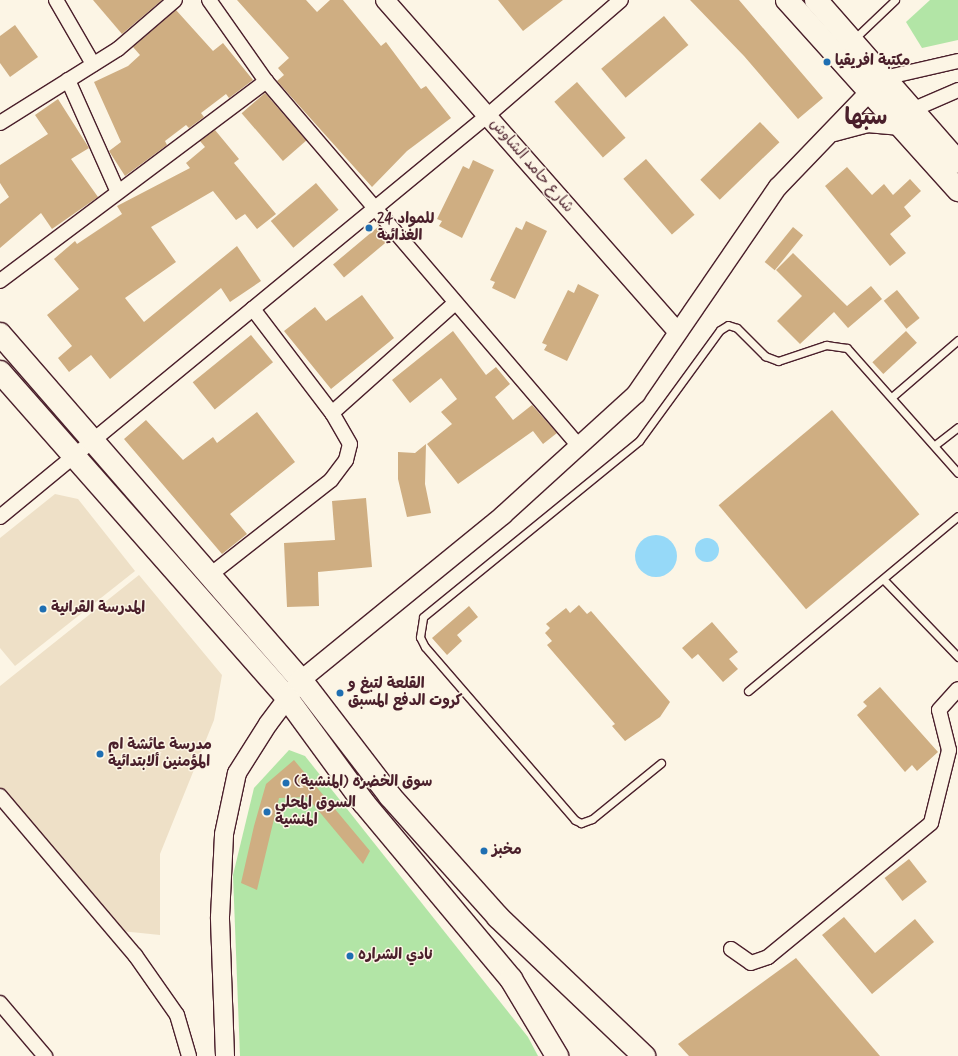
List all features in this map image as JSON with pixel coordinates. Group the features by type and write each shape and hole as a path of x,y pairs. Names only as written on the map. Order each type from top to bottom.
{"main road":[{"path":"787,0 877,84 907,118 958,190"},
{"path":"816,0 852,41 877,84"},
{"path":"907,118 958,162"},
{"path":"0,334 302,680 390,796 498,917 644,1056"},
{"path":"0,372 287,698 364,802 511,979 557,1056"}],"street":[{"path":"56,0 93,64"},
{"path":"0,123 118,49 175,0"},
{"path":"209,0 266,81 580,447"},
{"name":"شارع حامد الشاوش","path":"385,0 677,331"},
{"path":"0,517 487,116 621,0"},
{"path":"225,1056 220,917 224,834 237,773 287,698 302,680 580,447 636,394 677,331 778,187 834,132 877,84 958,61"},
{"path":"68,80 116,190"},
{"path":"0,281 116,190 266,81"},
{"path":"834,132 867,123 907,118 958,90"},
{"path":"332,413 455,303"},
{"path":"210,575 298,508 330,480 346,460 350,444 332,413 253,308"},
{"path":"731,950 751,963 768,956 931,823 949,750 938,710 958,689"},
{"path":"0,796 135,955 177,1015 189,1056"},
{"path":"0,1003 45,1056"}],"lane":[{"path":"852,41 895,0"},
{"path":"661,763 592,820 581,823 575,820 420,638 423,617 639,441 723,326 736,328 765,356 778,361 826,345 847,348 893,396 958,473"},
{"path":"893,396 958,340"},
{"path":"935,445 958,427"},
{"path":"748,691 884,580 958,516"},
{"path":"884,580 958,657"}],"shaded area":[{"name":"المدرسة القرانية","path":"55,494 78,499 135,571 15,666 0,648 0,538"},
{"name":"مدرسة عائشة ام المؤمنين ألابتدائية","path":"139,575 222,675 214,720 160,854 160,935 121,931 0,788 0,686"}],"green space":[{"path":"930,0 958,0 958,40 922,48 906,22"},
{"name":"نادي الشراره","path":"289,750 305,756 528,1037 538,1056 240,1056 233,875 254,788"}],"water":[{"path":"652,535 660,535 668,538 674,544 677,556 674,568 668,574 660,577 652,577 644,574 638,568 635,560 635,552 638,544 644,538"},
{"path":"707,538 712,539 718,545 718,555 712,561 707,562 702,561 696,555 695,550 696,545 702,539"}],"building":[{"path":"93,0 162,0 122,34"},
{"path":"237,0 306,0 317,12 330,0 343,0 381,46 386,42 421,89 426,86 451,118 407,151 372,187 277,81 284,75 278,68 289,58"},
{"path":"498,0 563,0 523,31"},
{"path":"690,0 739,0 823,98 798,119 744,56"},
{"path":"176,10 213,51 223,43 253,80 229,98 226,94 201,113 204,117 189,128 186,125 165,141 167,145 125,176 109,151 121,142 94,82 128,66 140,55 133,47"},
{"path":"664,16 688,45 626,98 601,69"},
{"path":"15,25 38,57 10,77 0,63 0,36"},
{"path":"577,82 626,138 603,158 554,102"},
{"path":"265,93 306,141 283,161 242,113"},
{"path":"58,99 89,148 71,159 98,197 52,229 41,213 0,248 0,204 9,197 0,183 0,165 48,134 35,115"},
{"path":"760,122 779,142 720,200 700,180"},
{"path":"215,130 239,159 234,163 276,214 257,229 245,214 236,220 213,191 151,227 176,262 125,298 144,322 237,246 261,281 230,302 221,288 110,379 91,355 69,372 58,358 72,346 47,315 79,289 54,259 75,241 77,244 122,214 117,206 190,168 186,163 205,147 200,141"},
{"path":"646,159 695,215 672,235 623,179"},
{"path":"473,160 494,170 462,238 439,226 442,221 437,219 463,166 469,169"},
{"path":"847,167 872,195 884,184 893,195 910,179 921,191 904,207 911,216 890,234 906,253 890,266 825,186"},
{"path":"316,183 338,210 293,248 271,221"},
{"path":"526,221 547,231 515,299 492,288 495,282 490,280 516,227 522,230"},
{"path":"379,226 390,239 344,278 333,265"},
{"path":"793,227 803,235 775,270 765,262"},
{"path":"793,253 847,306 871,286 882,299 848,328 834,312 800,344 777,321 802,296 776,270"},
{"path":"578,284 599,295 567,361 544,350 547,345 542,343 568,290 574,293"},
{"path":"897,290 920,318 906,329 884,301"},
{"path":"362,295 394,338 331,389 284,331 315,307 326,321"},
{"path":"453,331 486,375 496,367 510,384 495,397 513,420 532,405 557,433 543,444 533,431 458,484 427,444 452,424 441,412 457,399 441,378 410,403 392,380"},
{"path":"906,331 917,343 883,374 872,362"},
{"path":"251,335 273,362 215,409 193,382"},
{"path":"832,410 919,514 806,609 719,505"},
{"path":"257,412 295,462 230,514 247,534 222,554 124,439 146,420 183,460 213,437 217,443"},
{"path":"426,444 425,484 431,513 407,517 398,479 398,452 415,453"},
{"path":"366,498 372,567 318,572 319,606 287,607 284,543 335,540 332,501"},
{"path":"579,605 587,614 591,611 670,702 660,717 625,741 612,726 615,724 547,645 552,641 545,633 550,628 546,624 566,608 570,613"},
{"path":"469,606 478,617 457,635 462,641 447,655 432,638"},
{"path":"712,622 738,652 729,659 738,669 723,682 698,654 692,659 682,648"},
{"path":"880,687 938,752 917,771 912,765 905,772 857,715 867,706 863,702"},
{"name":"السوق المحلي المنشية","path":"294,760 370,851 363,864 307,797 279,798 257,890 241,883 254,826 266,784"},
{"path":"909,859 927,882 902,901 885,878"},
{"path":"844,917 875,953 915,919 934,942 872,994 822,935"},
{"path":"796,958 880,1056 689,1056 678,1044"}],"place":[{"name":"مكتبة افريقيا","path":"827,62"},
{"name":"24 للمواد الغذائية","path":"369,228"},
{"name":"المدرسة القرانية","path":"43,609"},
{"name":"القلعة لتبغ و كروت الدفع المسبق","path":"340,693"},
{"name":"مدرسة عائشة ام المؤمنين ألابتدائية","path":"100,754"},
{"name":"سوق الخضره (المنشية)","path":"286,783"},
{"name":"السوق المحلي المنشية","path":"267,812"},
{"name":"مخبز","path":"484,851"},
{"name":"نادي الشراره","path":"350,956"}],"district":[{"name":"سبها","path":"866,118"}]}
